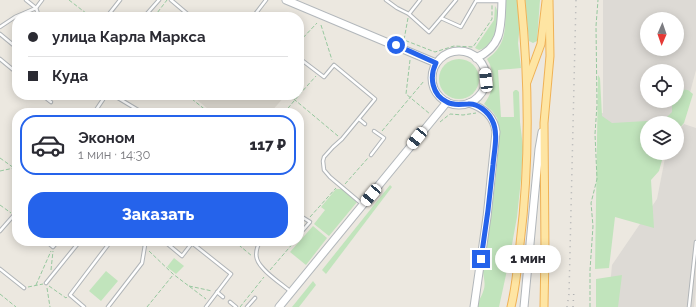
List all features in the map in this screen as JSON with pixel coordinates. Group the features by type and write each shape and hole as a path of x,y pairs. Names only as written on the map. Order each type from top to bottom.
{"main road":[{"path":"511,307 524,209 528,150 524,35 520,0"},
{"path":"526,84 541,44 548,0"},
{"path":"544,307 544,123 550,56 548,0"}],"street":[{"path":"286,0 436,63"},
{"path":"476,58 492,48 498,36 501,28 502,1"},
{"path":"450,53 467,53 476,58 481,63 485,71 486,80 484,88 479,96 469,103 456,105 447,102 440,97 435,90 432,81 436,63 450,53"},
{"path":"279,307 447,102"},
{"path":"469,103 478,106 490,116 496,132 487,217 474,307"},
{"path":"524,307 539,149 544,123"}],"lane":[{"path":"26,0 36,8 37,12"},
{"path":"28,12 36,8 42,0"},
{"path":"111,12 120,0"},
{"path":"148,12 157,0"},
{"path":"171,0 185,12"},
{"path":"257,12 266,0"},
{"path":"386,0 409,14 429,32 456,0"},
{"path":"409,14 420,0"},
{"path":"441,18 461,27 476,1 502,1"},
{"path":"0,27 12,20"},
{"path":"0,34 12,44"},
{"path":"0,59 12,69"},
{"path":"304,62 324,77 334,65 375,99 342,139 327,154 323,161 324,170 363,205"},
{"path":"122,100 135,108"},
{"path":"359,119 365,124"},
{"path":"371,155 384,138 374,131"},
{"path":"0,231 12,216"},
{"path":"304,218 310,222 304,229"},
{"path":"689,307 696,242"},
{"path":"46,283 76,246"},
{"path":"84,307 70,295 107,246"},
{"path":"108,307 142,263 145,246"},
{"path":"170,246 182,256 190,246"},
{"path":"196,246 231,274 206,307"},
{"path":"258,246 256,254 260,266 291,292"},
{"path":"0,269 24,288"},
{"path":"217,292 223,297"},
{"path":"247,307 255,298"},
{"path":"230,302 236,307"}],"path":[{"path":"69,0 85,12"},
{"path":"158,12 167,0"},
{"path":"590,307 590,270 593,226 592,203 597,178 595,128 597,105 596,26 598,0"},
{"path":"409,14 404,40 435,52 454,46 473,47 492,19 492,1"},
{"path":"304,37 317,23"},
{"path":"321,25 334,65"},
{"path":"410,59 406,94 434,118 440,122 450,114 463,115 477,112"},
{"path":"304,90 319,73"},
{"path":"379,135 424,81"},
{"path":"193,100 203,108"},
{"path":"288,108 294,100 304,108"},
{"path":"304,108 342,139"},
{"path":"342,187 371,155"},
{"path":"0,158 12,167"},
{"path":"0,171 12,168"},
{"path":"308,220 339,185"},
{"path":"0,205 12,213"},
{"path":"145,246 152,255 173,274 210,302"},
{"path":"240,246 258,261"},
{"path":"239,307 291,246"},
{"path":"51,277 53,247"},
{"path":"36,285 53,247"},
{"path":"147,307 173,274"},
{"path":"46,283 50,307"},
{"path":"24,288 46,283 66,298 70,295"},
{"path":"189,286 217,292"},
{"path":"0,294 16,307"}],"shaded area":[{"path":"603,0 696,0 696,70 684,116 640,116 640,124 614,129 598,114 603,113"},
{"path":"197,100 282,100 274,108 207,108"},
{"path":"684,124 696,128 696,288 694,307 608,307 612,265 657,199 665,160 684,160"}],"green space":[{"path":"505,0 517,0 520,25 518,43 521,68 498,70 501,117 514,117 513,92 517,90 519,92 523,147 521,179 517,217 499,307 478,307 484,287 483,272 496,176 500,131 497,118 484,104 488,99 493,82 492,70 487,59 499,47 502,40 505,25"},
{"path":"525,0 540,0 537,41 533,43 529,41"},
{"path":"495,6 498,17 496,31 489,44 479,50 475,48 494,20"},
{"path":"463,59 470,62 476,68 479,79 478,87 470,96 463,99 455,99 448,96 440,87 439,75 442,68 451,60"},
{"path":"598,75 600,78 602,116 612,123 640,121 640,160 662,160 659,171 651,180 654,228 615,217 609,268 595,269"},
{"path":"684,90 688,90 693,94 684,123 684,116 668,116 672,112 672,108 684,108"},
{"path":"390,185 392,187 326,274 322,270"},
{"path":"336,189 342,189 357,202 329,236 314,224 325,210 321,207"},
{"path":"313,226 327,238 306,265 290,252 295,246 304,246 304,236"},
{"path":"174,258 184,266 176,274 167,267"},
{"path":"106,271 118,281 101,301 89,291"},
{"path":"622,275 618,307 596,307 596,279"},
{"path":"313,281 316,285 299,307 292,307"}],"railway":[{"path":"567,307 569,294 576,0"},
{"path":"573,307 574,289"}],"route":[{"path":"396,45 436,63 432,81 435,90 440,97 447,102 456,105 469,103 478,106 486,111 493,121 496,132 481,259"}]}
